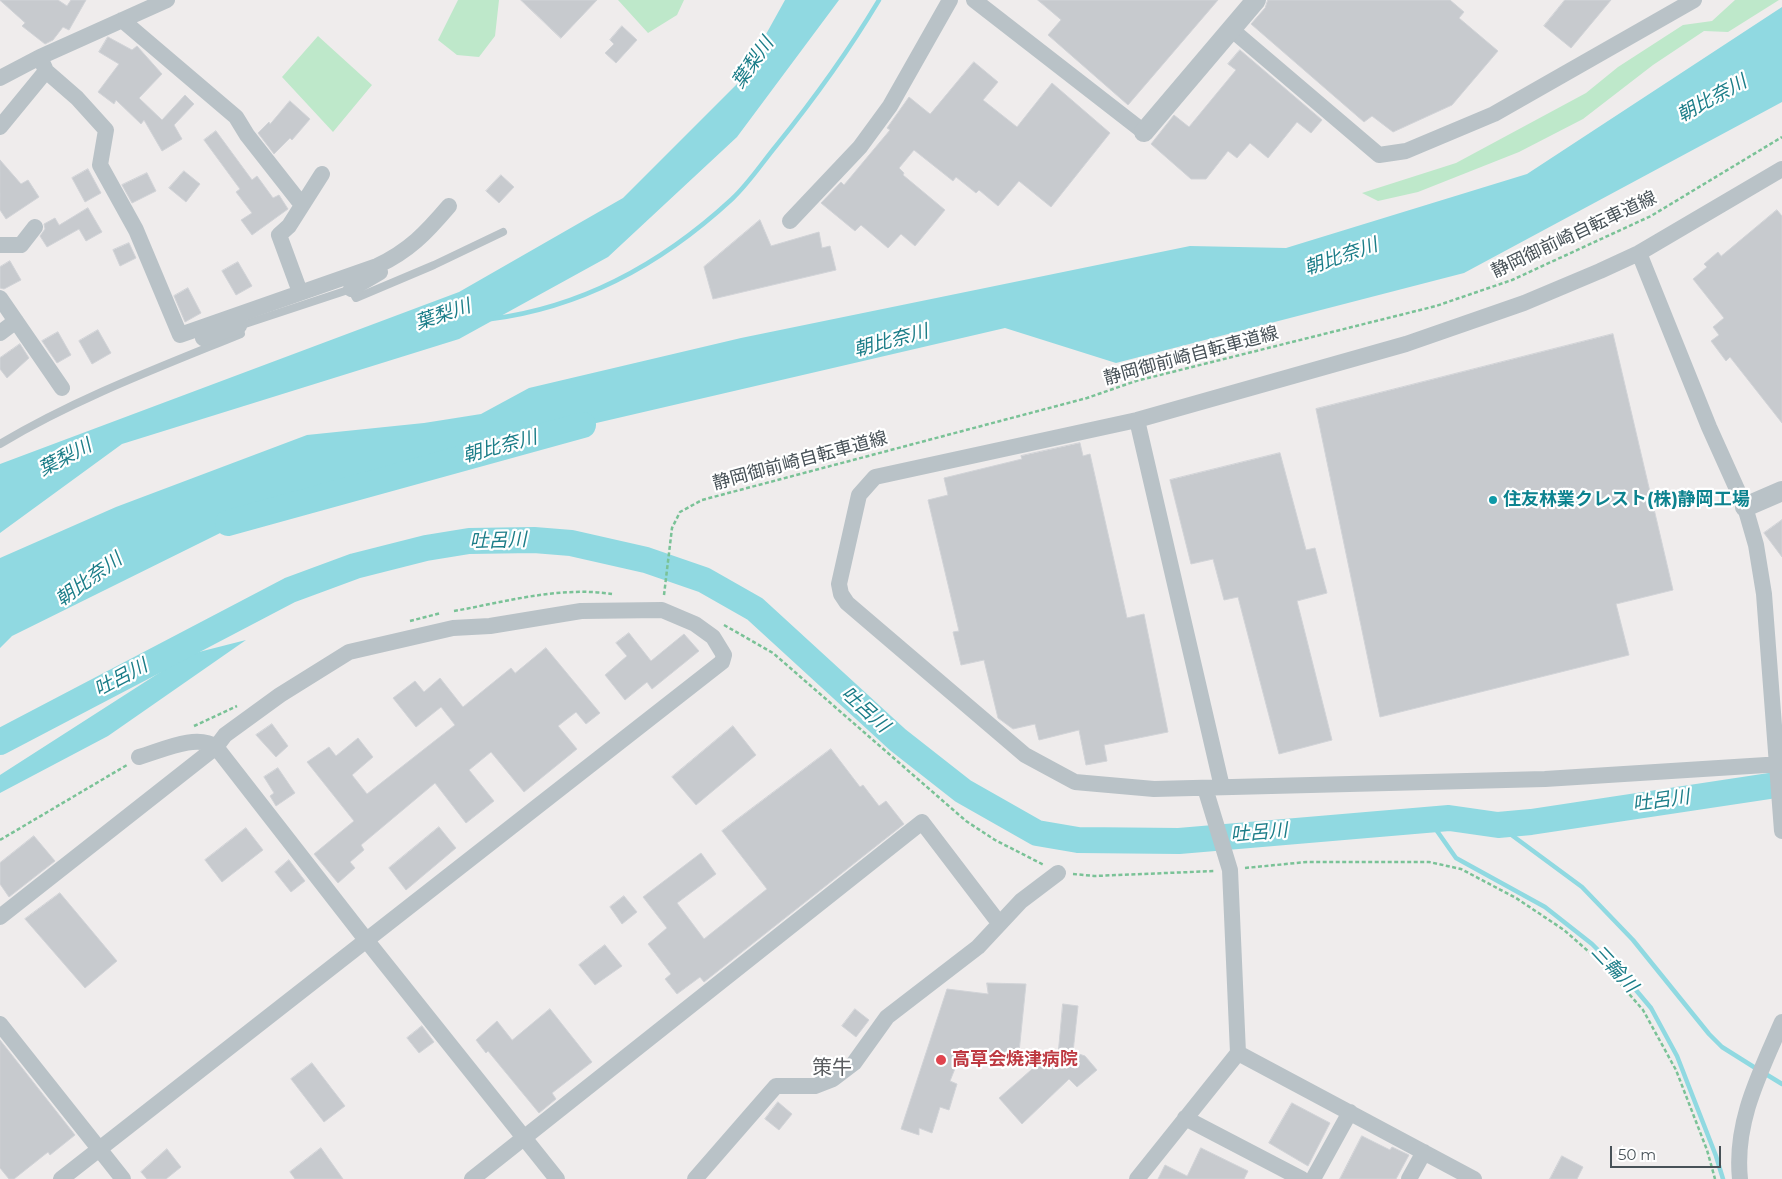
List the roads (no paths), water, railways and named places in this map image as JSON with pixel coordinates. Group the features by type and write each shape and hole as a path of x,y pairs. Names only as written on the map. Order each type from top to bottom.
{"street":[{"path":"0,78 43,64 122,20 167,0"},
{"path":"790,222 860,147 890,106 950,0"},
{"path":"974,0 1144,132 1256,0"},
{"path":"1232,29 1379,155 1406,150 1494,114 1694,0"},
{"path":"122,20 236,117 247,135 302,205"},
{"path":"0,128 43,64"},
{"path":"43,64 106,130 100,165 136,230 180,335 193,341 239,326"},
{"path":"1779,765 1545,779 1205,788 1154,789 1075,782 1025,755 847,602 841,594 839,584 859,495 875,477 1137,420 1406,344 1524,303 1638,253 1782,169"},
{"path":"300,292 279,235 289,226 322,174"},
{"path":"351,289 379,274 425,234 449,206"},
{"path":"0,245 21,245 35,227"},
{"path":"1638,253 1744,507 1756,545 1764,594 1779,765 1781,824"},
{"path":"180,335 377,266 399,256"},
{"path":"0,298 62,388"},
{"path":"0,333 16,322"},
{"path":"1137,420 1222,787"},
{"path":"1744,507 1782,491"},
{"path":"0,916 216,747 225,735 280,695 349,652 453,628 490,626 581,611 662,610 695,624 713,637 724,655 722,662 61,1179"},
{"path":"139,757 193,742 208,741 216,747 367,941 557,1179"},
{"path":"1137,1179 1238,1053 1230,870 1205,788"},
{"path":"472,1179 922,822 998,923"},
{"path":"695,1179 776,1086 815,1086 833,1078 854,1063 887,1017 978,947 998,923 1021,901 1058,873"},
{"path":"1740,1179 1739,1147 1742,1126 1756,1083 1782,1022"},
{"path":"0,1024 123,1179"},
{"path":"1238,1053 1474,1179"},
{"path":"1313,1179 1350,1112"},
{"path":"1185,1118 1302,1179"},
{"path":"1409,1179 1424,1152"}],"lane":[{"path":"0,444 76,405 241,334 239,326 351,289 356,298 434,265 503,232"}],"water":[{"name":"葉梨川","path":"785,0 839,0 737,137 608,257 459,339 122,444 0,533 0,464 459,292 623,198 740,81"},
{"path":"1782,7 1782,102 1464,273 1116,363 1005,328 549,434 293,497 12,636 0,648 0,558 116,507 307,435 424,423 481,414 529,388 741,338 1190,246 1286,248 1527,174"},
{"path":"246,640 108,736 0,793 0,775 187,655"}],"waterway":[{"path":"491,319 525,313 558,304 621,278 651,261 706,221 744,186 790,128 843,57 879,0"},
{"name":"朝比奈川","path":"228,523 583,425"},
{"name":"吐呂川","path":"0,742 290,590 355,566 426,548 469,541 534,540 571,543 646,560 704,580 755,609 898,740 963,791 1037,833 1078,840 1179,841 1449,818 1498,825 1531,822 1782,784"},
{"name":"三輪川","path":"1430,821 1456,858 1545,907 1592,944 1625,977 1651,1008 1677,1056 1716,1156 1723,1179"},
{"path":"1498,825 1582,887 1633,940 1709,1034 1722,1047 1757,1069"},
{"path":"1764,1073 1782,1084"}],"place":[{"name":"住友林業クレスト(株)静岡工場","path":"1493,500"},
{"name":"高草会焼津病院","path":"941,1060"}],"district":[{"name":"策牛","path":"832,1068"}]}
